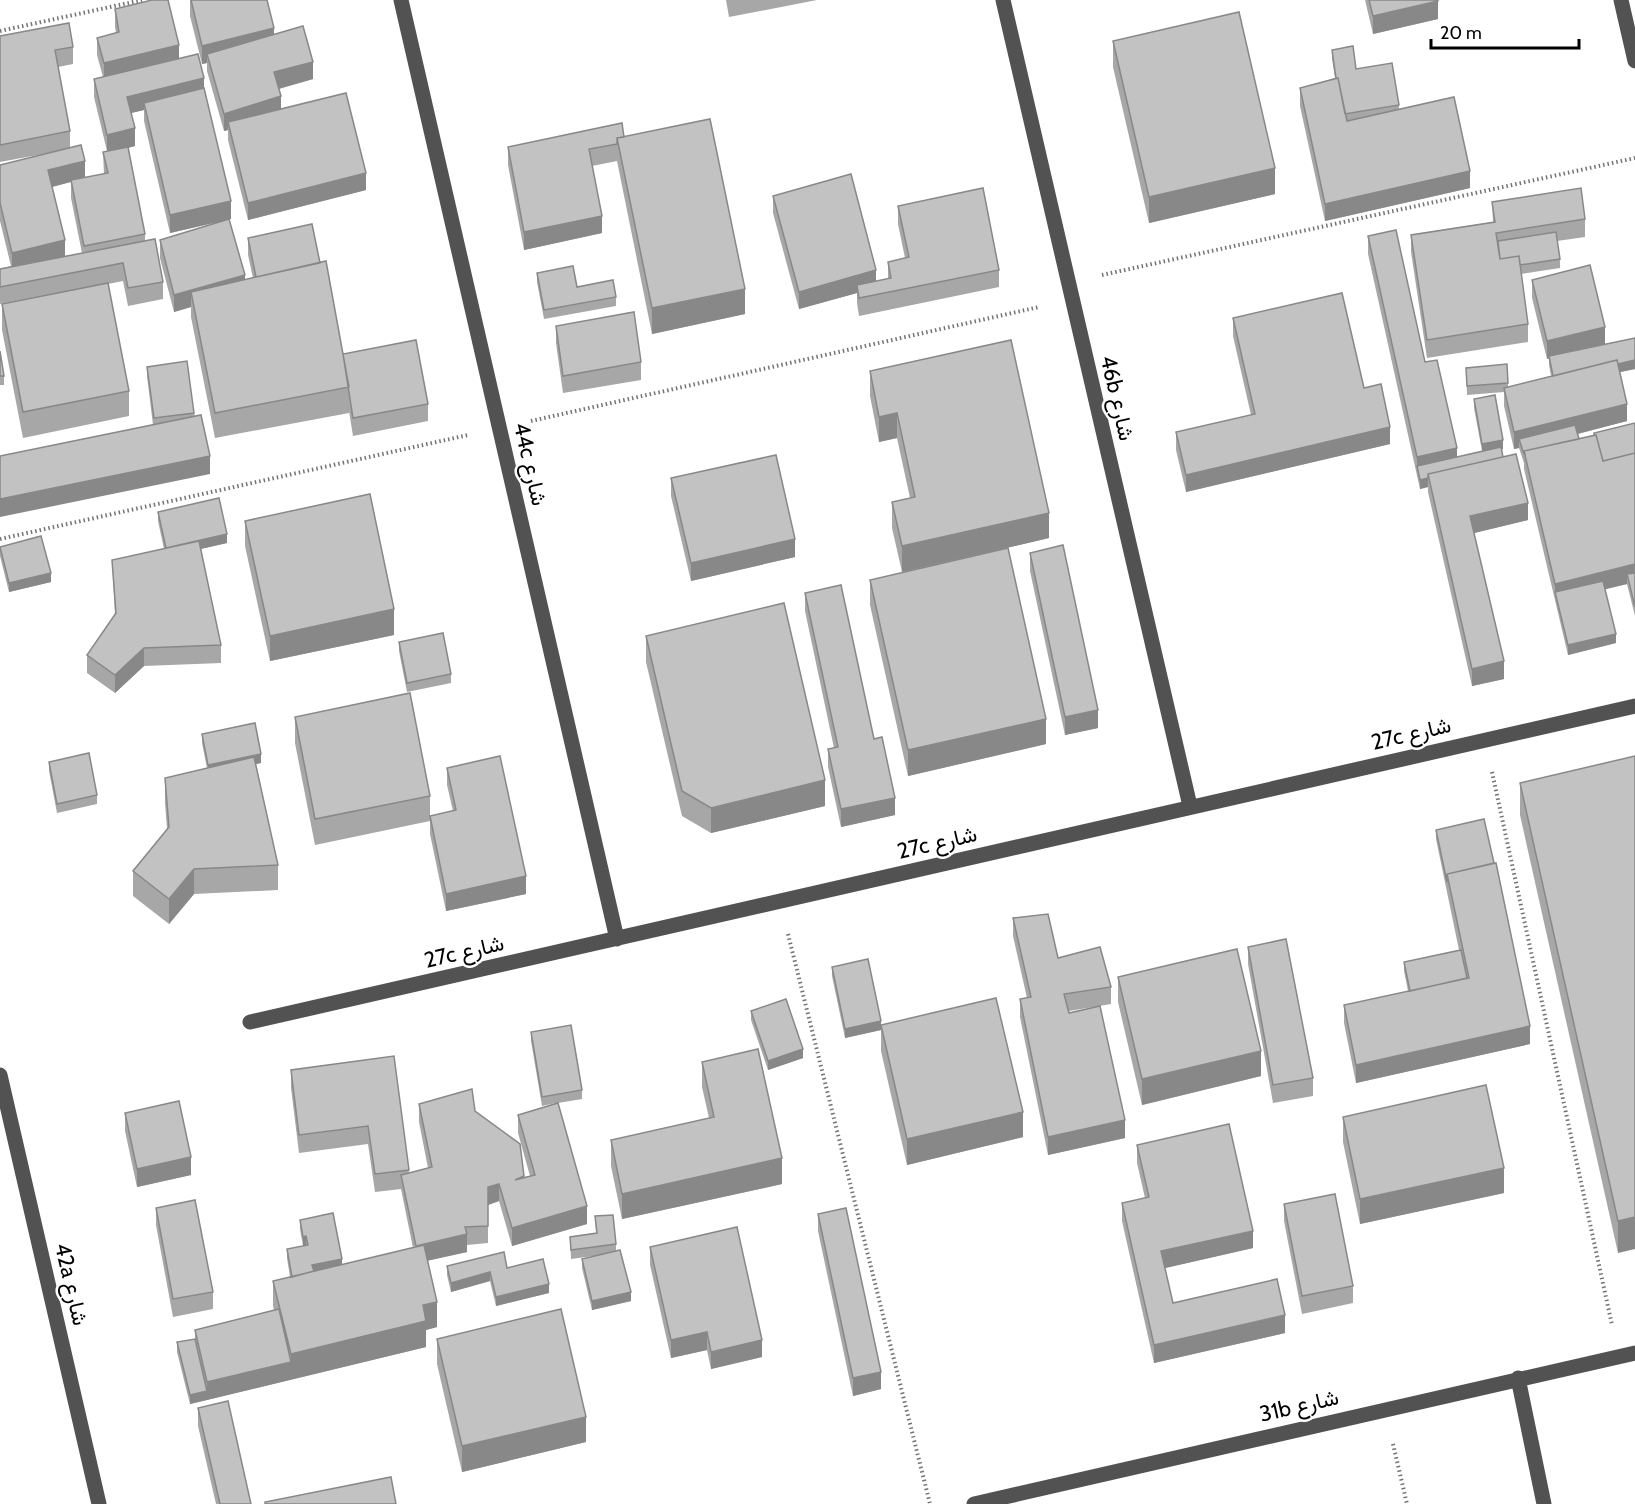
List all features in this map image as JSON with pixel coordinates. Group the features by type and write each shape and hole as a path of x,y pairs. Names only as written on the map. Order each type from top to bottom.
{"street":[{"name":"44c شارع","path":"401,0 617,939"},
{"name":"46b شارع","path":"1003,0 1190,806"},
{"path":"1621,0 1635,61"},
{"name":"27c شارع","path":"250,1022 1635,706"},
{"name":"42a شارع","path":"0,1074 99,1504"},
{"name":"31b شارع","path":"974,1504 1618,1355 1635,1353"},
{"path":"1518,1378 1544,1504"}],"path":[{"path":"0,31 142,0"},
{"path":"1069,282 1635,158"},
{"path":"0,539 1073,299"},
{"path":"1485,740 1618,1355"},
{"path":"780,901 930,1504"},
{"path":"1384,1409 1407,1504"}],"building":[{"path":"152,0 168,0 179,45 104,63 97,38 119,32 115,9"},
{"path":"191,0 267,0 274,28 202,46"},
{"path":"1369,0 1438,0 1438,1 1373,16"},
{"path":"1239,12 1275,168 1149,197 1113,41"},
{"path":"69,23 73,47 55,50 70,131 0,145 0,36"},
{"path":"303,26 313,62 274,72 281,96 224,114 207,54"},
{"path":"1353,46 1356,69 1392,63 1399,105 1345,114 1332,50"},
{"path":"198,54 204,78 127,97 135,128 107,135 94,79"},
{"path":"1338,78 1347,121 1454,97 1470,171 1325,204 1300,88"},
{"path":"204,88 231,201 170,215 144,103"},
{"path":"346,93 366,173 248,203 228,122"},
{"path":"710,119 745,289 652,308 617,138"},
{"path":"622,123 624,137 617,138 617,144 589,149 602,216 524,232 508,147"},
{"path":"81,145 85,161 48,170 65,240 12,253 0,203 0,165"},
{"path":"128,147 145,234 84,246 71,180 108,173 103,152"},
{"path":"851,174 876,270 799,292 773,196"},
{"path":"983,188 999,270 859,298 857,285 891,278 888,262 909,257 898,206"},
{"path":"1581,188 1585,219 1496,233 1500,259 1519,256 1528,324 1427,340 1411,235 1495,222 1492,202"},
{"path":"229,219 245,275 174,295 160,240"},
{"path":"312,224 320,263 256,277 248,238"},
{"path":"1396,230 1425,362 1437,360 1457,448 1417,457 1368,236"},
{"path":"1556,232 1560,259 1520,265 1519,256 1500,259 1498,241"},
{"path":"155,239 163,282 128,288 123,263 0,287 0,269"},
{"path":"326,261 349,387 215,413 191,292"},
{"path":"1590,265 1605,327 1547,341 1532,280"},
{"path":"573,266 577,287 613,280 616,297 544,310 537,273"},
{"path":"108,283 129,391 23,412 2,304"},
{"path":"1342,293 1364,388 1381,384 1390,427 1186,475 1176,432 1255,414 1233,318"},
{"path":"634,312 641,362 563,376 556,326"},
{"path":"1635,338 1635,360 1618,364 1617,360 1553,376 1549,356"},
{"path":"416,340 428,404 353,418 343,354"},
{"path":"1011,340 1049,513 902,546 892,502 915,497 897,413 879,417 870,371"},
{"path":"0,351 4,376 0,376"},
{"path":"1617,360 1627,404 1514,432 1504,388"},
{"path":"187,361 194,413 154,418 147,367"},
{"path":"1507,364 1508,383 1467,386 1466,368"},
{"path":"1495,395 1503,440 1482,444 1474,399"},
{"path":"201,415 210,456 0,499 0,456"},
{"path":"1635,423 1635,453 1603,461 1594,433"},
{"path":"1575,425 1579,439 1524,451 1524,454 1519,439"},
{"path":"1596,435 1603,461 1635,453 1635,564 1555,584 1524,451"},
{"path":"1501,447 1503,457 1428,474 1428,478 1420,480 1417,466"},
{"path":"1516,454 1528,503 1470,516 1504,661 1472,669 1428,474"},
{"path":"776,455 795,539 691,563 671,478"},
{"path":"370,494 394,609 270,636 245,521"},
{"path":"219,498 227,534 166,548 158,512"},
{"path":"41,536 51,573 9,583 0,547"},
{"path":"199,541 221,645 144,648 115,675 87,655 116,613 112,560"},
{"path":"1063,545 1098,710 1065,717 1030,553"},
{"path":"1008,548 1046,719 908,750 870,580"},
{"path":"1635,573 1635,607 1627,574"},
{"path":"1603,581 1616,634 1568,645 1555,592"},
{"path":"841,585 874,739 882,737 895,798 841,809 828,749 838,747 805,593"},
{"path":"784,603 825,780 711,808 682,791 646,636"},
{"path":"443,633 451,674 407,683 399,642"},
{"path":"410,693 430,796 315,819 295,717"},
{"path":"255,723 261,754 208,765 202,734"},
{"path":"89,753 97,795 57,804 49,762"},
{"path":"500,756 526,876 446,894 430,816 456,810 447,768"},
{"path":"1635,756 1635,1217 1618,1221 1520,783"},
{"path":"254,757 278,865 194,869 169,899 133,871 169,827 165,778"},
{"path":"1484,819 1494,863 1447,874 1447,882 1436,830"},
{"path":"1496,863 1530,1026 1356,1065 1344,1005 1469,978 1447,874"},
{"path":"1048,914 1058,958 1100,947 1111,987 1064,994 1069,1013 1100,1006 1125,1120 1048,1137 1020,999 1031,997 1013,918"},
{"path":"1286,939 1313,1078 1273,1085 1248,947"},
{"path":"1237,949 1261,1051 1142,1079 1118,977"},
{"path":"1461,950 1467,978 1410,991 1404,962"},
{"path":"868,959 881,1021 845,1029 832,967"},
{"path":"996,998 1023,1112 907,1139 881,1025"},
{"path":"786,999 803,1049 768,1061 751,1011"},
{"path":"571,1025 582,1090 542,1097 531,1032"},
{"path":"758,1049 782,1158 622,1194 611,1140 714,1117 702,1062"},
{"path":"394,1056 409,1170 375,1174 368,1126 299,1135 291,1070"},
{"path":"1486,1085 1504,1168 1360,1199 1343,1117"},
{"path":"472,1089 475,1111 520,1144 524,1176 515,1180 535,1175 518,1115 558,1103 587,1206 512,1228 499,1184 488,1187 488,1226 465,1227 467,1234 416,1246 401,1175 432,1167 419,1104"},
{"path":"179,1101 191,1157 137,1169 125,1113"},
{"path":"1229,1124 1253,1231 1161,1251 1173,1303 1277,1279 1285,1315 1154,1345 1122,1203 1149,1197 1137,1145"},
{"path":"1335,1194 1353,1286 1302,1296 1284,1204"},
{"path":"195,1200 213,1292 173,1299 156,1208"},
{"path":"846,1208 881,1372 853,1378 818,1214"},
{"path":"333,1213 342,1259 312,1265 314,1271 292,1277 287,1249 308,1245 306,1236 303,1237 300,1220"},
{"path":"613,1215 616,1244 571,1250 570,1237 597,1233 595,1216"},
{"path":"737,1227 762,1340 711,1352 707,1332 671,1340 650,1247"},
{"path":"424,1245 437,1302 423,1305 426,1321 291,1354 273,1281"},
{"path":"620,1250 631,1292 592,1301 582,1259"},
{"path":"504,1252 507,1268 543,1259 549,1284 496,1297 490,1272 451,1283 447,1266"},
{"path":"279,1309 291,1362 207,1382 195,1330"},
{"path":"561,1309 586,1417 462,1446 437,1339"},
{"path":"195,1339 207,1391 190,1395 177,1342"},
{"path":"228,1401 251,1504 220,1504 198,1408"},
{"path":"391,1477 396,1504 265,1504 265,1502"}]}
